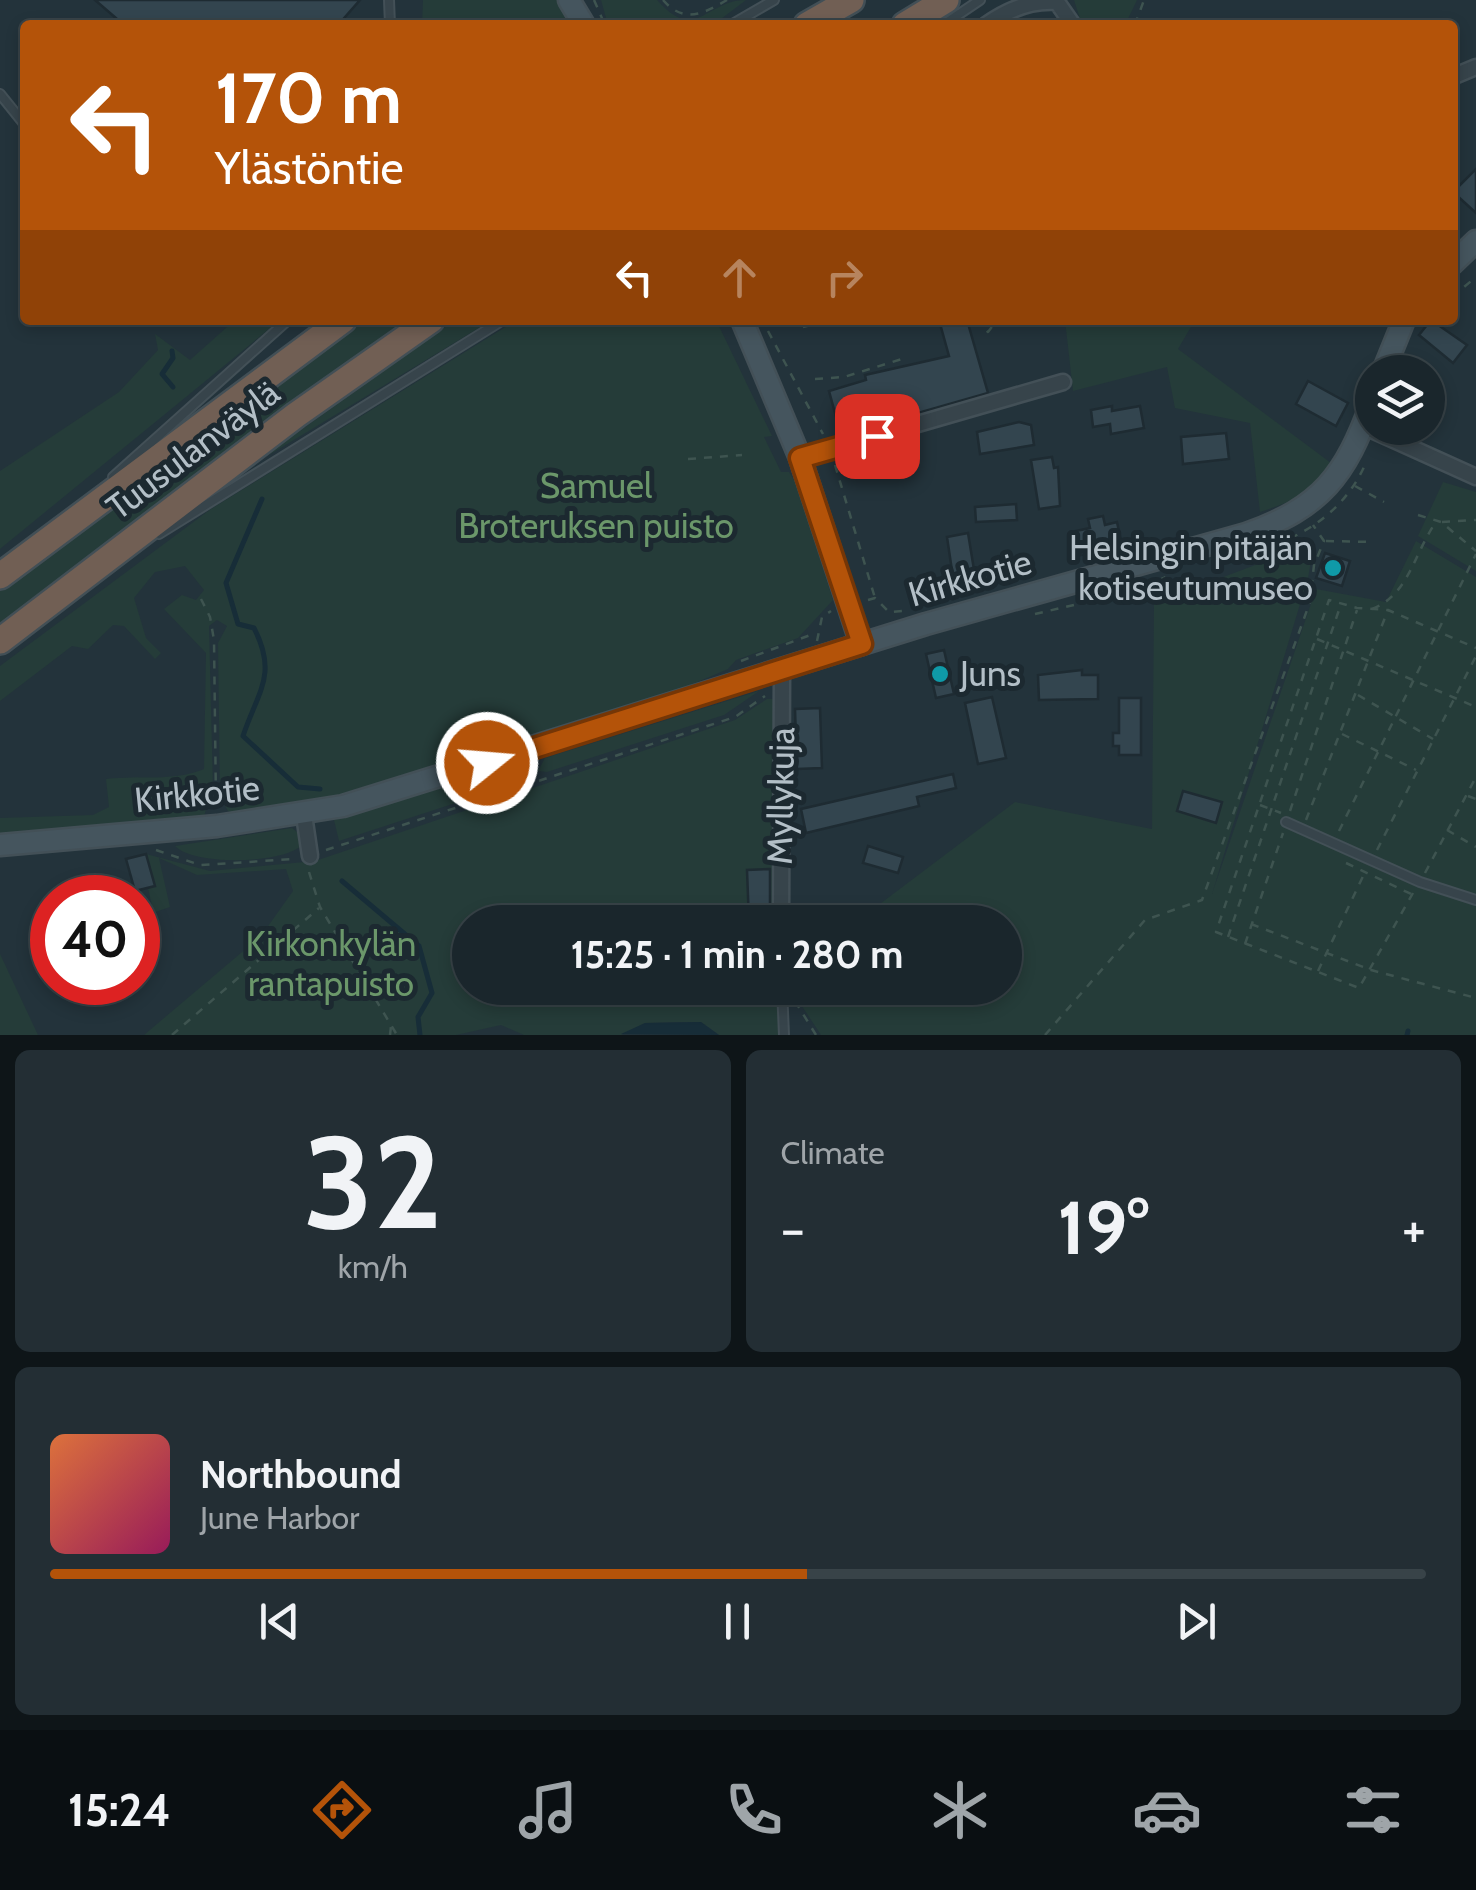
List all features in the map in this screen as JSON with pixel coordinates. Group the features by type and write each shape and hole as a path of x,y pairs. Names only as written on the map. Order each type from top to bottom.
{"highway":[{"path":"816,20 851,0"},
{"path":"913,20 946,0"},
{"name":"Tuusulanväylä","path":"0,576 337,325"},
{"name":"Tuusulanväylä","path":"0,641 296,415 424,325"}],"street":[{"path":"993,20 1005,11 1048,0 1057,2 1070,20"},
{"path":"744,325 800,458 862,644"},
{"path":"1391,355 1402,325"},
{"path":"800,458 1063,382"},
{"name":"Kirkkotie","path":"0,845 304,816 506,758 862,644 1286,520 1315,501 1333,482 1356,445"},
{"path":"1408,445 1468,471"},
{"name":"Myllykuja","path":"781,905 782,670"},
{"path":"304,816 310,856"}],"lane":[{"path":"740,20 774,0"},
{"path":"950,20 980,0"},
{"path":"0,94 20,120"},
{"path":"31,552 282,325"},
{"path":"65,590 320,438 495,325"},
{"path":"1286,822 1476,900"},
{"path":"783,1005 784,1035"}],"path":[{"path":"663,0 678,14 690,16 727,0"},
{"path":"803,327 811,325"},
{"path":"816,380 844,377 902,359"},
{"path":"688,459 742,454"},
{"path":"1354,486 1384,502"},
{"path":"1412,895 1329,855 1476,552 1439,522 1418,515"},
{"path":"1371,610 1396,597 1420,546 1439,522 1476,520"},
{"path":"1313,525 1324,541"},
{"path":"1324,541 1372,542"},
{"path":"1045,1035 1145,920 1202,900 1310,602 1314,565 1324,541"},
{"path":"1352,606 1356,596"},
{"path":"201,599 214,640 217,826"},
{"path":"1359,988 1216,932 1329,600 1357,608 1388,610 1476,648"},
{"path":"1228,938 1341,603"},
{"path":"1259,805 1288,816 1357,608"},
{"path":"1302,829 1388,610"},
{"path":"736,663 815,634"},
{"path":"1316,638 1476,707"},
{"path":"1318,972 1476,656"},
{"path":"1357,694 1434,740"},
{"path":"1294,702 1306,706"},
{"path":"1341,733 1419,771"},
{"path":"148,848 200,865 310,856 533,782"},
{"path":"1466,795 1476,800"},
{"path":"1244,945 1286,822"},
{"path":"1448,830 1476,847"},
{"path":"310,856 309,878 320,906 397,1035"},
{"path":"172,1035 320,906"},
{"path":"1251,924 1326,954 1476,998"},
{"path":"797,1005 816,1035"},
{"path":"390,1035 393,1026"}],"green space":[{"path":"423,0 558,0 569,20 422,20"},
{"path":"601,0 657,0 670,13 692,19 746,0 720,20 607,20"},
{"path":"1074,0 1137,0 1127,20 1080,20"},
{"path":"229,325 274,325 0,549 0,471 119,392 158,350 155,334 190,360"},
{"path":"353,325 400,325 0,625 0,591"},
{"path":"448,325 484,325 269,455"},
{"name":"Samuel Broteruksen puisto","path":"509,325 718,325 772,436 764,437 781,472 789,472 797,485 833,600 798,638 736,660 728,669 681,689 309,804 237,815 228,811 220,797 218,643 227,626 217,620 209,626 213,788 204,816 0,835 0,818 93,815 109,807 106,779 168,777 204,769 206,653 164,609 182,595 196,600 204,590 185,566 155,572 134,598 146,638 161,653 155,659 124,626 113,625 88,649 72,646 0,701 0,666 211,509"},
{"path":"1066,325 1192,325 1178,349 1331,463 1310,489 1260,512 1250,423 1175,408 1167,367 1073,391"},
{"path":"1443,482 1476,492 1476,571 1418,536"},
{"path":"1416,541 1476,577 1476,1035 821,1035 801,1005 1022,1005 1022,905 879,905 1015,802 1152,829 1154,603 1314,543 1308,578 1212,894 1316,589 1386,602"},
{"path":"759,691 724,715 547,772 538,771 545,758"},
{"name":"Kirkonkylän rantapuisto","path":"767,699 775,699 775,905 452,905 452,1005 779,1005 779,1035 719,1035 701,1022 680,1022 645,1023 621,1035 524,1035 501,1025 456,1035 144,1035 261,936 293,891 286,869 197,875 159,858 170,907 160,910 160,875 152,875 146,854 210,871 315,861 735,720"},
{"path":"517,770 523,775 520,782 339,841 334,820 495,772"},
{"path":"292,828 302,836 302,845 258,859 200,857 175,846"},
{"path":"0,954 38,1035 0,1035"}],"water":[{"path":"701,1022 719,1035 621,1034 645,1023"}],"building":[{"path":"95,0 360,0 342,20 118,20"},
{"path":"1476,169 1476,213 1458,197 1458,187"},
{"path":"940,325 968,325 988,393 841,435 829,391 866,380 865,375 949,356"},
{"path":"1427,325 1438,325 1467,345 1453,363 1419,335"},
{"path":"1308,381 1348,403 1336,426 1296,404"},
{"path":"1112,406 1112,411 1140,406 1144,428 1111,434 1110,424 1093,427 1091,410"},
{"path":"1019,422 1031,425 1034,445 980,454 977,432"},
{"path":"1226,433 1229,459 1183,464 1181,437"},
{"path":"1052,457 1054,468 1058,467 1060,506 1039,509 1031,460"},
{"path":"1016,504 1017,520 976,522 975,507"},
{"path":"1103,516 1105,525 1117,522 1122,546 1081,555 1076,531 1090,528 1088,519"},
{"path":"968,533 977,588 955,591 947,537"},
{"path":"1325,553 1350,561 1342,586 1316,578"},
{"name":"Juns","path":"944,650 954,694 936,698 926,654"},
{"path":"1082,670 1082,675 1098,675 1098,699 1039,700 1038,675"},
{"path":"992,697 1006,758 978,764 965,703"},
{"path":"1119,698 1141,698 1141,755 1119,755 1119,746 1113,746 1113,733 1119,733"},
{"path":"820,708 822,768 797,769 795,709"},
{"path":"953,774 956,788 917,797 919,806 806,833 801,809"},
{"path":"1183,791 1222,802 1216,823 1177,811"},
{"path":"868,846 903,857 898,873 863,863"},
{"path":"146,854 152,875 130,875 126,859"},
{"path":"770,869 770,905 748,905 747,870"}],"waterway":[{"path":"172,351 173,358 162,374 173,387"},
{"path":"262,499 226,583 238,624 254,628 265,658 263,683 243,736 298,787 320,789"},
{"path":"342,881 419,946 432,993 418,1017 420,1035"},
{"path":"1407,1035 1408,1031"}],"place":[{"name":"Helsingin pitäjän kotiseutumuseo","path":"1333,568"},
{"name":"Juns","path":"940,674"}],"route":[{"path":"487,763 862,644 800,458 877,436"}]}
